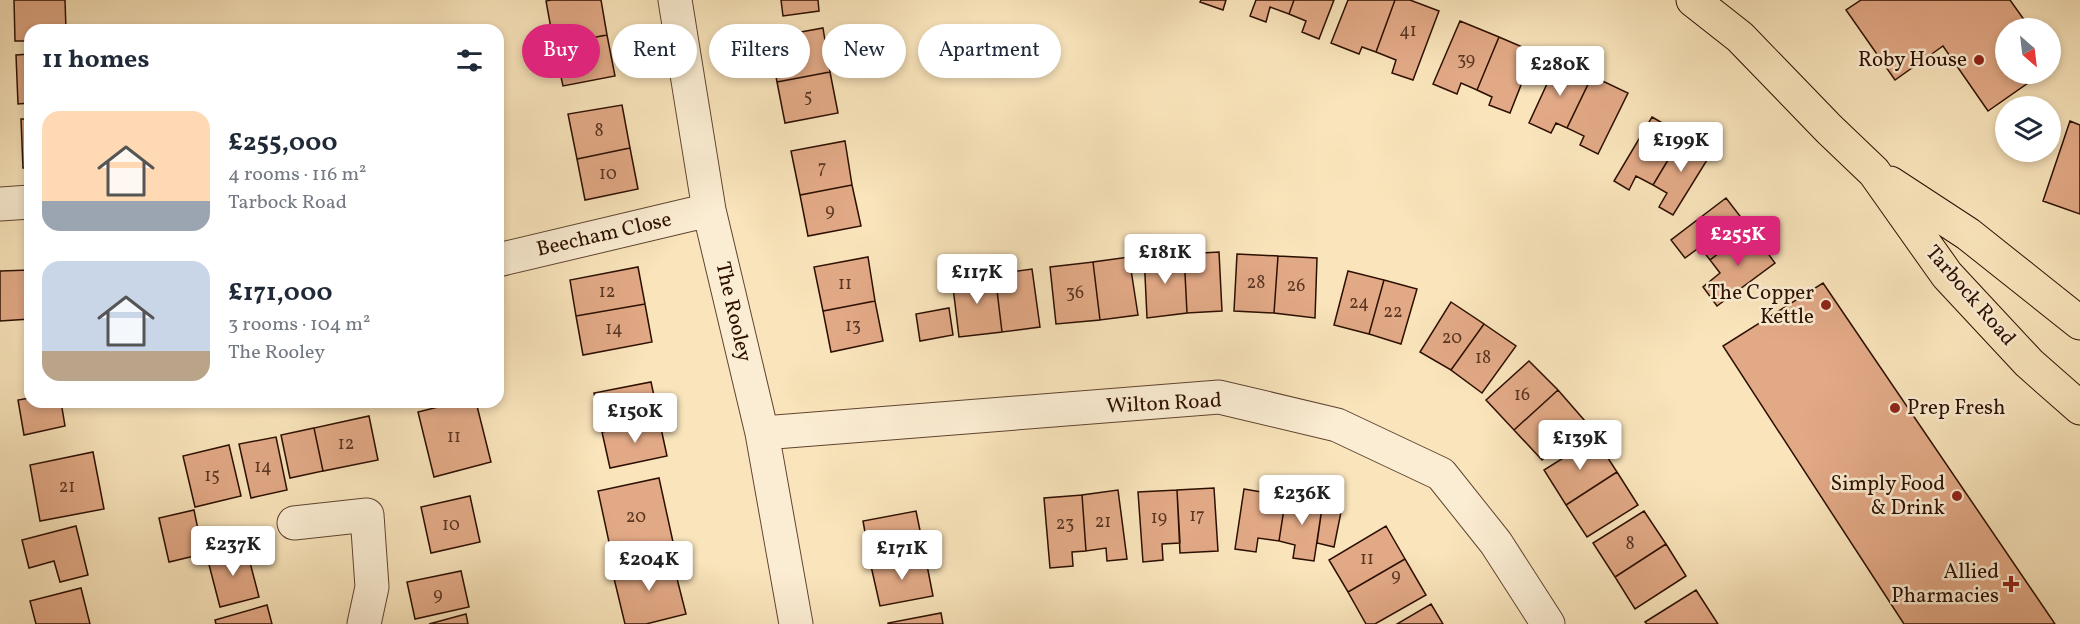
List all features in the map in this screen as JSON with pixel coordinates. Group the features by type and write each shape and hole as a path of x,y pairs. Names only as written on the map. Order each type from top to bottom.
{"main road":[{"name":"Tarbock Road","path":"1693,0 1740,37 1874,172 1968,234 2080,323"},
{"name":"Tarbock Road","path":"1874,172 1947,275 2029,363 2080,408"}],"street":[{"name":"The Rooley","path":"675,0 710,210 762,434 796,624"},
{"path":"0,204 24,202"},
{"name":"Beecham Close","path":"504,259 710,210"},
{"name":"Wilton Road","path":"762,434 1219,397 1337,425 1441,474 1496,543 1548,624"},
{"path":"294,523 367,515 372,587 364,624"}],"building":[{"path":"14,0 65,0 66,24 24,24 24,41 15,41"},
{"path":"601,0 607,35 600,36 600,24 550,24 546,1"},
{"path":"781,0 818,0 819,11 783,16"},
{"path":"1201,0 1226,0 1223,10 1200,2"},
{"path":"1256,0 1294,0 1289,14 1270,7 1266,22 1250,16"},
{"path":"1294,0 1334,0 1319,39 1302,32 1306,21 1289,14"},
{"path":"1348,0 1395,0 1376,52 1362,47 1359,54 1331,43"},
{"path":"1395,0 1410,0 1439,11 1413,80 1392,73 1396,60 1376,52"},
{"name":"Roby House","path":"1861,0 2010,0 2023,18 1995,18 1995,84 2027,84 2009,96 1995,96 1995,106 1988,111 1943,46 1895,80 1846,10"},
{"path":"1460,21 1499,37 1477,90 1461,83 1457,94 1433,84"},
{"path":"822,28 822,74 810,76 810,30"},
{"path":"607,35 612,61 612,77 563,86 561,78 600,78 600,36"},
{"path":"1499,37 1534,52 1510,113 1489,105 1492,97 1477,90"},
{"path":"24,54 24,104 18,104 16,55"},
{"path":"1558,60 1592,76 1567,128 1556,123 1551,133 1529,123"},
{"path":"822,74 822,78 831,78 838,113 785,123 777,82 810,78 810,76"},
{"path":"1592,76 1628,93 1598,154 1580,145 1584,136 1567,128"},
{"path":"776,78 798,78 777,82"},
{"path":"622,105 630,148 577,159 568,114"},
{"path":"1652,117 1683,135 1653,185 1636,176 1629,190 1614,181"},
{"path":"21,119 24,119 23,168"},
{"path":"2070,121 2080,125 2080,214 2043,201 2056,162 2061,162 2061,148"},
{"path":"1683,135 1712,152 1673,215 1659,207 1667,193 1653,185"},
{"path":"845,141 852,185 800,195 791,151"},
{"path":"630,148 638,189 585,200 577,159"},
{"path":"852,185 861,226 808,236 800,195"},
{"path":"1726,198 1750,229 1710,260 1700,247 1685,258 1671,240"},
{"path":"1750,229 1775,263 1717,306 1703,287 1720,273 1710,260"},
{"path":"1219,252 1222,311 1187,313 1184,254"},
{"path":"1144,254 1184,254 1187,313 1147,318"},
{"path":"1237,254 1278,256 1274,313 1234,311"},
{"path":"1278,256 1317,258 1315,318 1274,313"},
{"path":"868,257 875,301 823,311 814,267"},
{"path":"1129,257 1138,315 1100,320 1093,262"},
{"path":"1093,262 1100,320 1056,324 1050,267"},
{"path":"638,267 645,304 576,316 570,280"},
{"path":"1032,269 1040,327 1002,332 995,274"},
{"path":"24,270 24,319 0,321 0,271"},
{"path":"1348,271 1384,280 1369,334 1334,325"},
{"path":"995,274 1002,332 959,337 952,279"},
{"path":"1384,280 1417,289 1401,344 1369,334"},
{"path":"1823,283 2055,624 1904,624 1723,346"},
{"path":"875,301 883,341 831,352 823,311"},
{"path":"1451,302 1484,324 1451,370 1420,352"},
{"path":"645,304 652,342 583,355 576,316"},
{"path":"949,308 953,335 920,341 916,314"},
{"path":"1484,324 1516,346 1482,393 1451,370"},
{"path":"1529,361 1558,390 1514,430 1486,400"},
{"path":"651,382 659,419 602,432 594,393"},
{"path":"1558,390 1585,421 1542,460 1514,430"},
{"path":"24,399 24,408 62,408 65,426 24,435 18,400"},
{"path":"434,408 478,408 491,462 434,477 418,412"},
{"path":"369,416 378,460 323,471 314,428"},
{"path":"659,419 667,456 610,468 602,432"},
{"path":"314,428 323,471 290,478 281,435"},
{"path":"276,437 287,490 251,498 239,444"},
{"path":"1595,438 1617,472 1566,505 1544,470"},
{"path":"229,445 241,496 195,507 183,456"},
{"path":"93,452 104,509 40,521 30,465"},
{"path":"1617,472 1638,505 1587,537 1566,505"},
{"path":"659,478 673,542 612,556 598,491"},
{"path":"1214,488 1218,551 1180,553 1177,490"},
{"path":"1244,489 1286,496 1279,541 1258,538 1256,552 1235,549"},
{"path":"1118,490 1127,559 1107,561 1106,548 1086,551 1082,495"},
{"path":"1177,490 1180,543 1162,544 1163,560 1143,562 1138,492"},
{"path":"1082,495 1086,551 1072,552 1073,566 1050,568 1044,498"},
{"path":"470,496 480,542 431,553 421,507"},
{"path":"1286,496 1323,501 1314,561 1293,558 1295,545 1279,541"},
{"path":"1323,501 1342,507 1334,547 1317,543"},
{"path":"194,510 203,554 169,562 159,518"},
{"path":"916,511 925,555 871,566 863,521"},
{"path":"1644,511 1666,544 1615,577 1593,543"},
{"path":"76,526 88,575 60,582 54,561 29,568 22,540"},
{"path":"1386,526 1405,559 1348,592 1329,560"},
{"path":"1666,544 1686,576 1635,609 1615,577"},
{"path":"246,547 259,597 220,607 207,557"},
{"path":"671,555 686,614 646,624 625,624 612,570"},
{"path":"925,555 933,596 880,606 871,566"},
{"path":"1405,559 1426,595 1375,624 1366,624 1348,592"},
{"path":"461,571 469,607 415,619 407,582"},
{"path":"81,588 90,624 36,624 30,601"},
{"path":"1696,590 1718,624 1647,624 1645,622"},
{"path":"1431,604 1443,624 1397,624"},
{"path":"267,605 272,624 216,624 215,620"},
{"path":"941,613 943,624 888,624 888,623"},
{"path":"466,614 468,624 429,624"}],"place":[{"name":"Roby House","path":"1979,60"},
{"name":"The Copper Kettle","path":"1826,305"},
{"name":"Prep Fresh","path":"1895,408"},
{"name":"Simply Food & Drink","path":"1957,496"},
{"name":"Allied Pharmacies","path":"2011,584"}]}
